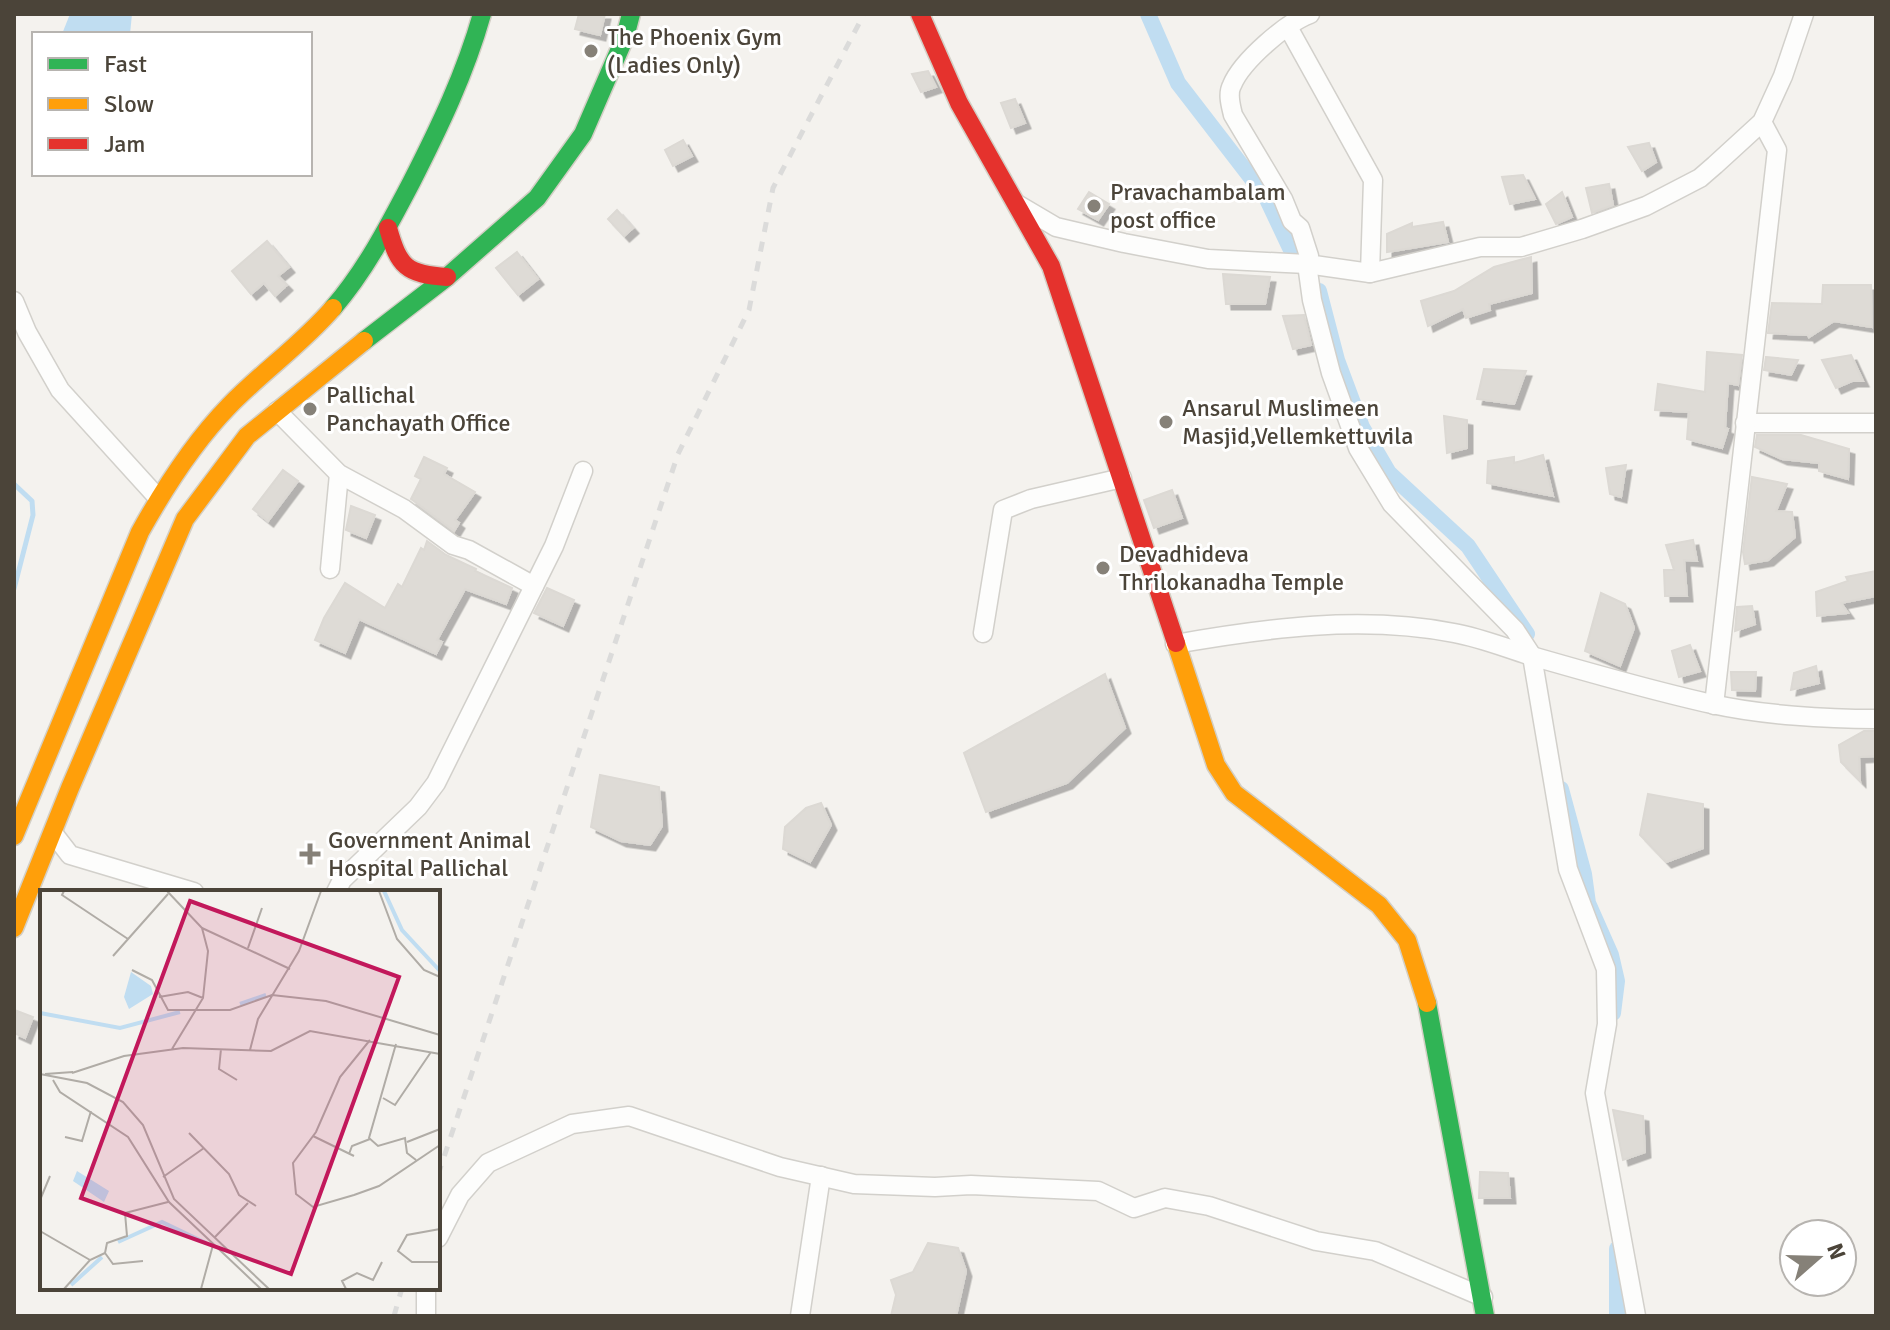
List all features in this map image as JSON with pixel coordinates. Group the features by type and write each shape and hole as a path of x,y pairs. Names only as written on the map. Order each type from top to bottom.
{"main road":[{"path":"14,836 140,532 158,498 174,471 220,415 328,314 369,260 436,136 460,80 482,14"},
{"path":"14,928 185,519 247,436 303,388 447,277 494,245 537,198 583,134 625,37 631,14"},
{"path":"920,14 959,103 1051,266 1216,765 1234,793 1379,905 1407,940 1431,1014 1485,1316"},
{"path":"388,228 395,254 405,269 418,276 447,277"}],"street":[{"path":"1310,14 1260,49 1231,85 1230,101 1239,126 1283,199 1292,221 1300,228 1309,256 1307,264 1312,300 1331,373 1358,448 1392,504 1515,630 1532,656 1568,869 1606,969 1607,1024 1595,1093 1636,1316"},
{"path":"1016,203 1056,227 1208,259 1307,264 1370,273 1480,247 1521,247 1614,219 1700,178 1762,122 1783,76 1804,14"},
{"path":"1288,27 1373,180 1370,273"},
{"path":"1714,705 1777,150 1762,122"},
{"path":"14,301 27,332 60,390 158,498"},
{"path":"277,411 339,474 404,509 453,545 469,550 534,586"},
{"path":"1745,423 1876,423"},
{"path":"337,890 342,880 418,807 436,783 554,546 583,471"},
{"path":"330,569 339,474"},
{"path":"983,633 1003,510 1031,499 1122,478"},
{"path":"1175,644 1259,629 1366,624 1451,632 1714,705 1834,719 1876,719"},
{"path":"53,833 70,855 187,890"},
{"path":"440,1234 460,1195 488,1163 572,1124 629,1116 780,1167 854,1184 1098,1191 1134,1208 1165,1198 1209,1206 1316,1241 1375,1251 1483,1297"},
{"path":"800,1316 821,1176"},
{"path":"426,1290 426,1316"}],"water":[{"path":"70,14 132,14 130,32 63,32"}],"building":[{"path":"579,14 605,14 600,35 575,29"},
{"path":"928,71 936,87 921,92 912,74"},
{"path":"1015,99 1025,123 1011,128 1001,103"},
{"path":"683,140 692,156 673,166 665,150"},
{"path":"1649,143 1656,162 1642,171 1628,147"},
{"path":"1523,175 1535,199 1510,204 1502,177"},
{"path":"1609,184 1613,205 1592,213 1586,188"},
{"name":"Pravachambalam post office","path":"1089,192 1109,204 1098,220 1078,209"},
{"path":"1562,192 1572,217 1556,224 1546,204"},
{"path":"617,210 633,228 624,236 608,219"},
{"path":"1443,222 1448,242 1387,252 1387,234 1412,223 1412,227"},
{"path":"267,241 289,267 278,276 287,285 275,296 264,283 251,294 232,271"},
{"path":"517,252 538,279 518,295 496,268"},
{"path":"1531,257 1532,293 1489,304 1490,310 1466,318 1463,309 1428,326 1421,301 1454,291 1494,267"},
{"path":"1223,274 1270,277 1265,304 1226,304"},
{"path":"1823,285 1871,285 1872,327 1834,321 1809,337 1768,333 1772,303 1822,304"},
{"path":"1304,315 1311,345 1293,349 1283,316"},
{"path":"1707,352 1742,355 1738,385 1728,383 1725,428 1728,429 1722,448 1687,439 1689,412 1655,410 1658,384 1705,392"},
{"path":"1851,355 1863,381 1852,381 1836,388 1822,360"},
{"path":"1766,357 1798,360 1791,375 1764,370"},
{"path":"1484,369 1526,371 1514,404 1477,399"},
{"path":"1444,416 1467,420 1467,448 1447,453"},
{"path":"1757,435 1801,435 1849,449 1848,479 1819,471 1819,463 1782,459 1755,447"},
{"path":"1543,455 1553,496 1487,483 1488,461 1514,457 1514,463"},
{"path":"424,457 447,468 444,474 475,492 455,520 459,523 454,531 411,499 421,479 415,476"},
{"path":"1626,465 1621,497 1610,494 1606,468"},
{"path":"283,470 298,481 268,521 253,509"},
{"path":"1752,477 1787,484 1776,511 1792,512 1795,537 1768,560 1745,564 1743,552"},
{"path":"1172,490 1182,518 1154,528 1144,500"},
{"path":"351,506 375,515 366,538 346,530"},
{"path":"1693,540 1697,561 1684,560 1687,596 1665,596 1664,570 1674,570 1666,545"},
{"path":"427,541 446,555 512,588 506,604 465,589 437,640 442,642 436,654 359,619 345,653 315,640 345,583 385,608 398,584 402,587"},
{"path":"1876,571 1876,596 1841,603 1848,613 1817,616 1816,592 1848,581 1846,577"},
{"path":"547,588 574,600 563,626 534,613"},
{"path":"1601,593 1625,604 1634,628 1620,666 1585,651"},
{"path":"1752,606 1755,624 1735,631 1737,607"},
{"path":"1690,645 1700,671 1679,677 1672,651"},
{"path":"1816,666 1819,683 1791,690 1794,673"},
{"path":"1731,672 1756,672 1755,691 1732,690"},
{"path":"1105,674 1125,728 1067,783 986,812 964,753"},
{"path":"1864,731 1876,731 1876,756 1859,757 1860,781 1841,762 1839,745"},
{"path":"600,775 659,787 662,826 650,845 621,841 591,827"},
{"path":"1648,794 1703,804 1703,848 1666,862 1640,835"},
{"path":"821,803 831,825 810,862 783,849 785,827 806,808"},
{"path":"17,1011 33,1017 25,1038 14,1033"},
{"path":"1613,1110 1643,1116 1645,1152 1623,1160"},
{"path":"1480,1172 1508,1173 1510,1198 1479,1198"},
{"path":"928,1243 958,1248 966,1271 956,1316 891,1316 896,1295 891,1280 913,1272"}],"waterway":[{"path":"1148,14 1178,83 1266,197 1292,252"},
{"path":"1319,291 1337,360 1362,427 1389,473 1468,546 1527,634"},
{"path":"14,484 32,501 33,515 14,589"},
{"path":"1561,789 1584,874 1588,903 1611,955 1617,981 1613,1013"},
{"path":"1617,1249 1617,1316"}],"railway":[{"path":"440,1169 678,454 749,310 773,188 864,14"},
{"path":"394,1316 401,1290"}],"traffic: fast":[{"path":"333,308 366,264 432,142 468,58 482,14"},
{"path":"364,341 447,277 537,198 583,134 625,37 631,14"},
{"path":"1427,1003 1485,1316"}],"traffic: slow":[{"path":"14,836 140,532 159,499 216,420 333,308"},
{"path":"14,928 185,519 247,436 364,341"},
{"path":"1176,643 1216,765 1234,793 1379,905 1407,940 1427,1003"}],"traffic: jam":[{"path":"920,14 959,103 1051,266 1176,643"},
{"path":"388,228 396,252 406,266 422,274 447,277"}],"place":[{"name":"The Phoenix Gym (Ladies Only)","path":"591,51"},
{"name":"Pravachambalam post office","path":"1094,206"},
{"name":"Pallichal Panchayath Office","path":"310,409"},
{"name":"Ansarul Muslimeen Masjid,Vellemkettuvila","path":"1166,422"},
{"name":"Devadhideva Thrilokanadha Temple","path":"1103,568"},
{"name":"Government Animal Hospital Pallichal","path":"310,854"}]}
